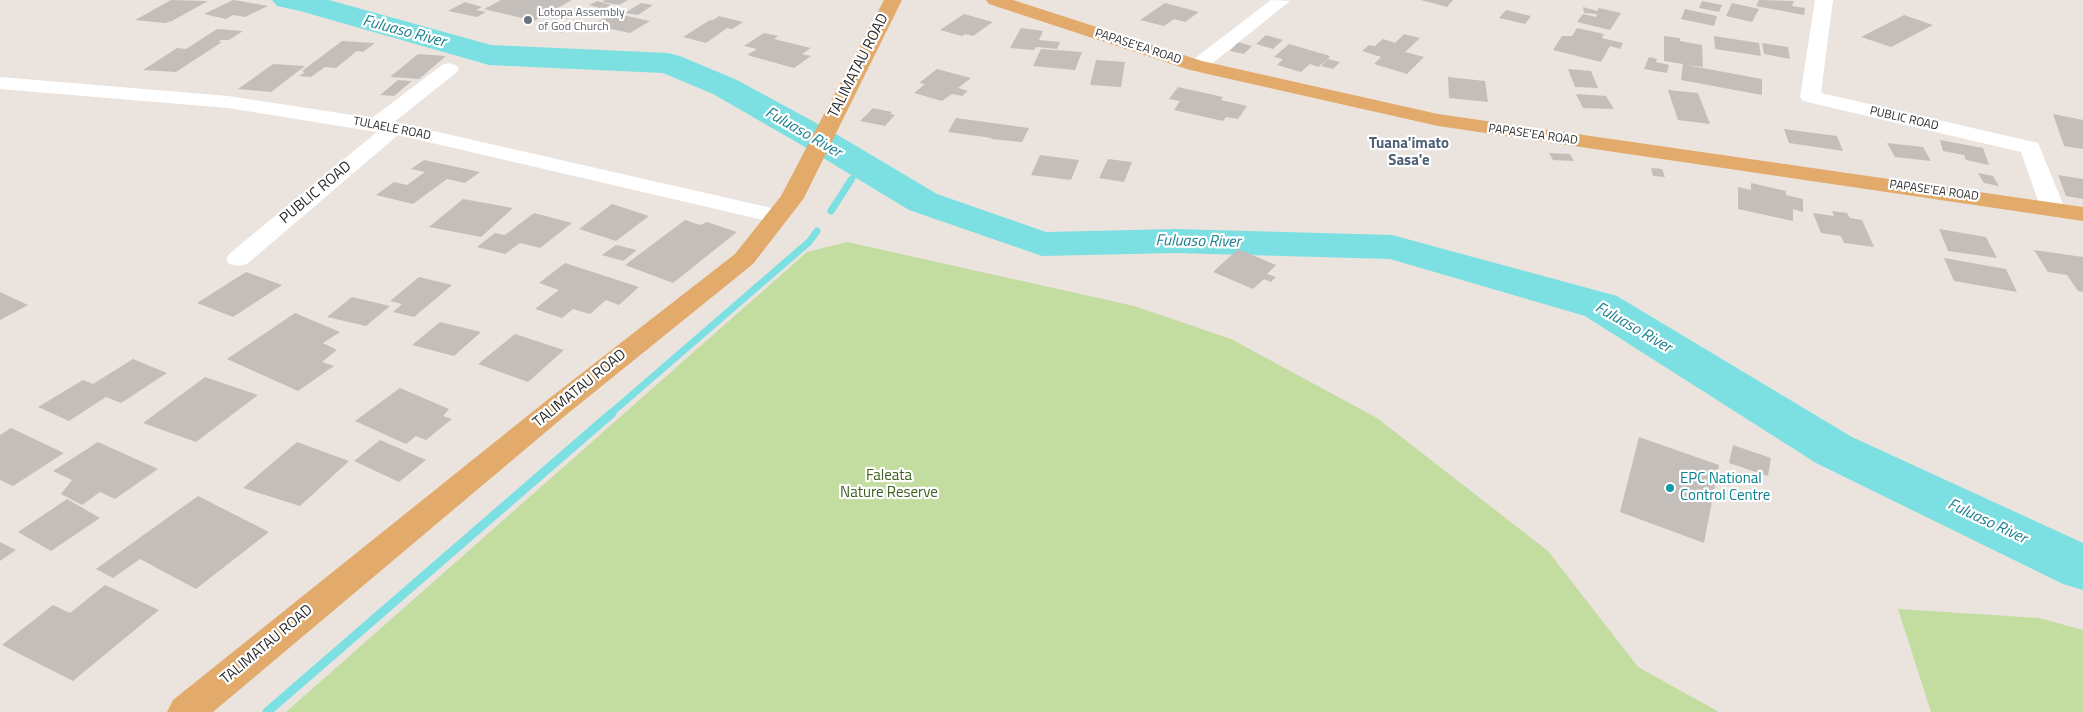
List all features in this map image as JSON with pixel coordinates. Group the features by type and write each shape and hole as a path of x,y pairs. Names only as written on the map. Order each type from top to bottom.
{"main road":[{"name":"TALIMATAU ROAD","path":"186,712 541,421 744,259 792,198 893,0"},
{"name":"PAPASE'EA ROAD","path":"994,0 1197,66 1438,120 2083,214"}],"street":[{"name":"PUBLIC ROAD","path":"1824,0 1810,97 2030,148 2052,209"},
{"path":"1197,66 1282,1"},
{"name":"PUBLIC ROAD","path":"238,259 449,69"},
{"name":"TULAELE ROAD","path":"0,83 228,102 385,126 776,216"}],"green space":[{"name":"Faleata Nature Reserve","path":"847,242 1134,306 1231,339 1377,418 1548,551 1638,667 1719,712 286,712 807,252"},
{"path":"1898,609 2039,618 2083,630 2083,712 1931,712"}],"building":[{"path":"171,0 208,1 165,23 135,20"},
{"path":"233,0 268,6 245,17 233,15 226,19 204,14"},
{"path":"501,0 572,0 534,21 484,9"},
{"path":"605,0 628,0 619,5 602,2"},
{"path":"1421,0 1453,0 1447,7"},
{"path":"1759,0 1794,1 1792,6 1805,8 1804,15 1756,6"},
{"path":"597,1 611,5 603,9 589,5"},
{"path":"1702,1 1722,5 1719,12 1699,8"},
{"path":"465,2 482,7 476,10 486,12 477,17 448,11"},
{"path":"641,3 653,5 638,15 625,13"},
{"path":"1165,3 1199,12 1185,22 1174,19 1164,26 1140,20"},
{"path":"1732,3 1759,9 1752,22 1726,16"},
{"path":"1583,7 1597,11 1599,8 1621,13 1610,30 1577,22 1583,14 1596,17 1597,14 1584,13"},
{"path":"1685,9 1717,16 1714,26 1681,19"},
{"path":"1506,10 1531,16 1525,24 1499,18"},
{"path":"613,13 650,21 630,33 592,25"},
{"path":"964,14 993,22 973,36 965,34 962,36 940,30"},
{"path":"1904,15 1933,25 1891,47 1861,37"},
{"path":"719,16 743,22 732,29 727,28 706,43 683,37 710,20"},
{"path":"568,23 576,25 562,33 554,30"},
{"path":"1021,28 1043,31 1039,40 1060,42 1057,49 1036,47 1034,50 1010,48"},
{"path":"1577,28 1604,34 1602,38 1623,43 1620,49 1610,46 1601,62 1553,50 1562,36 1572,36"},
{"path":"217,29 243,31 229,40 221,40 218,42 222,42 176,72 143,70 177,48 186,49"},
{"path":"764,33 778,36 774,39 811,48 802,54 811,56 794,68 747,55 757,49 744,46"},
{"path":"1404,34 1420,38 1405,52 1424,57 1407,74 1374,64 1381,57 1362,51 1369,45 1375,46 1383,39 1395,43"},
{"path":"1266,35 1283,40 1273,49 1256,44"},
{"path":"1664,36 1680,38 1680,41 1702,45 1703,67 1686,65 1762,79 1762,95 1681,80 1683,64 1664,61"},
{"path":"1714,36 1759,43 1761,56 1715,49"},
{"path":"342,41 375,43 363,52 357,51 336,68 325,67 311,77 299,76 305,72 302,71"},
{"path":"1238,42 1252,46 1244,54 1230,51"},
{"path":"1762,43 1788,47 1790,59 1764,54"},
{"path":"1289,44 1330,56 1318,67 1310,64 1301,72 1277,65 1283,59 1274,57"},
{"path":"1041,49 1082,52 1075,70 1033,66"},
{"path":"418,54 446,56 419,79 390,77"},
{"path":"1649,57 1657,59 1656,62 1669,65 1667,73 1644,69"},
{"path":"1328,59 1340,62 1333,69 1321,66"},
{"path":"1096,60 1125,62 1121,87 1090,85"},
{"path":"273,64 305,66 271,92 238,89"},
{"path":"937,69 971,78 958,88 968,91 962,96 952,94 942,101 914,93 925,84 919,83"},
{"path":"1568,69 1591,71 1598,88 1575,87"},
{"path":"1448,77 1485,81 1488,102 1449,98"},
{"path":"398,80 412,81 394,96 380,95"},
{"path":"1178,87 1223,97 1221,100 1247,106 1238,119 1226,117 1223,121 1174,110 1180,101 1169,99"},
{"path":"1668,90 1698,93 1710,124 1678,120"},
{"path":"1576,94 1606,96 1614,109 1583,108"},
{"path":"873,108 892,112 890,114 895,115 885,126 860,121"},
{"path":"2053,114 2083,120 2083,149 2064,146"},
{"path":"956,118 1029,128 1022,142 948,132"},
{"path":"1784,129 1837,136 1843,151 1789,143"},
{"path":"1940,140 1983,148 1989,165 1966,160 1964,155 1943,151"},
{"path":"1887,143 1923,147 1931,161 1895,157"},
{"path":"1549,153 1570,154 1574,161 1553,160"},
{"path":"1040,155 1079,160 1071,180 1031,175"},
{"path":"1108,159 1132,162 1124,182 1099,178"},
{"path":"424,160 480,172 465,183 447,179 413,204 376,195 394,182 407,185 425,172 411,169"},
{"path":"1651,168 1662,169 1665,177 1653,176"},
{"path":"1978,173 1993,176 1999,186 1984,183"},
{"path":"2058,175 2083,179 2083,199 2066,196"},
{"path":"1751,183 1786,191 1786,195 1803,199 1803,212 1793,209 1793,221 1738,209 1738,187 1751,190"},
{"path":"463,199 513,208 481,237 429,227"},
{"path":"612,204 649,216 616,241 579,229"},
{"path":"1832,211 1847,213 1850,218 1862,220 1874,247 1844,243 1841,236 1821,233 1813,213 1834,216"},
{"path":"534,213 572,223 540,248 520,243 505,254 477,247 495,233 505,235"},
{"path":"685,220 700,225 707,222 737,232 673,283 625,265"},
{"path":"1939,229 1986,237 1997,258 1948,251"},
{"path":"616,245 637,250 623,261 602,255"},
{"path":"1238,249 1276,265 1267,274 1276,277 1271,282 1264,279 1253,289 1213,272"},
{"path":"2034,250 2083,257 2083,292 2078,291 2067,275 2048,272"},
{"path":"1944,258 2006,269 2017,292 1954,281"},
{"path":"565,263 639,287 619,305 606,300 590,314 573,309 562,318 535,309 559,290 539,283"},
{"path":"246,272 282,285 233,317 197,303"},
{"path":"419,277 452,285 414,317 393,312 402,304 390,301"},
{"path":"0,292 28,305 0,320"},
{"path":"352,297 390,306 366,326 327,317"},
{"path":"295,313 340,332 323,343 337,350 322,362 334,366 298,391 227,359"},
{"path":"440,322 481,332 454,356 412,345"},
{"path":"515,334 564,350 528,382 478,364"},
{"path":"133,359 167,373 121,403 106,397 69,421 38,407 83,380 93,384"},
{"path":"205,377 258,395 196,442 143,423"},
{"path":"400,388 449,409 443,416 452,419 426,440 416,436 406,444 355,421"},
{"path":"11,428 64,453 13,486 0,480 0,435"},
{"name":"EPC National Control Centre","path":"1639,437 1719,465 1704,543 1620,512"},
{"path":"380,440 426,460 399,482 354,461"},
{"path":"98,442 158,469 115,499 100,492 82,505 61,494 72,480 53,471"},
{"path":"297,442 349,461 300,506 243,488"},
{"path":"1733,445 1771,458 1768,476 1729,463"},
{"path":"198,496 269,532 196,589 140,559 113,578 96,569"},
{"path":"67,499 100,518 51,551 18,532"},
{"path":"0,542 16,550 0,561"},
{"path":"105,585 159,610 73,681 2,645 53,605 70,613"}],"waterway":[{"name":"Fuluaso River","path":"287,0 303,2 489,55 668,63 725,87 818,139 923,202 1042,244 1176,241 1392,247 1601,306 1834,450 2083,568"},
{"path":"850,182 861,165"},
{"path":"831,211 851,180"},
{"path":"610,414 809,242 817,231"},
{"path":"267,712 612,413"}],"place":[{"name":"Lotopa Assembly of God Church","path":"528,20"},
{"name":"EPC National Control Centre","path":"1670,488"}],"district":[{"name":"Tuana'imato Sasa'e","path":"1409,152"}]}
